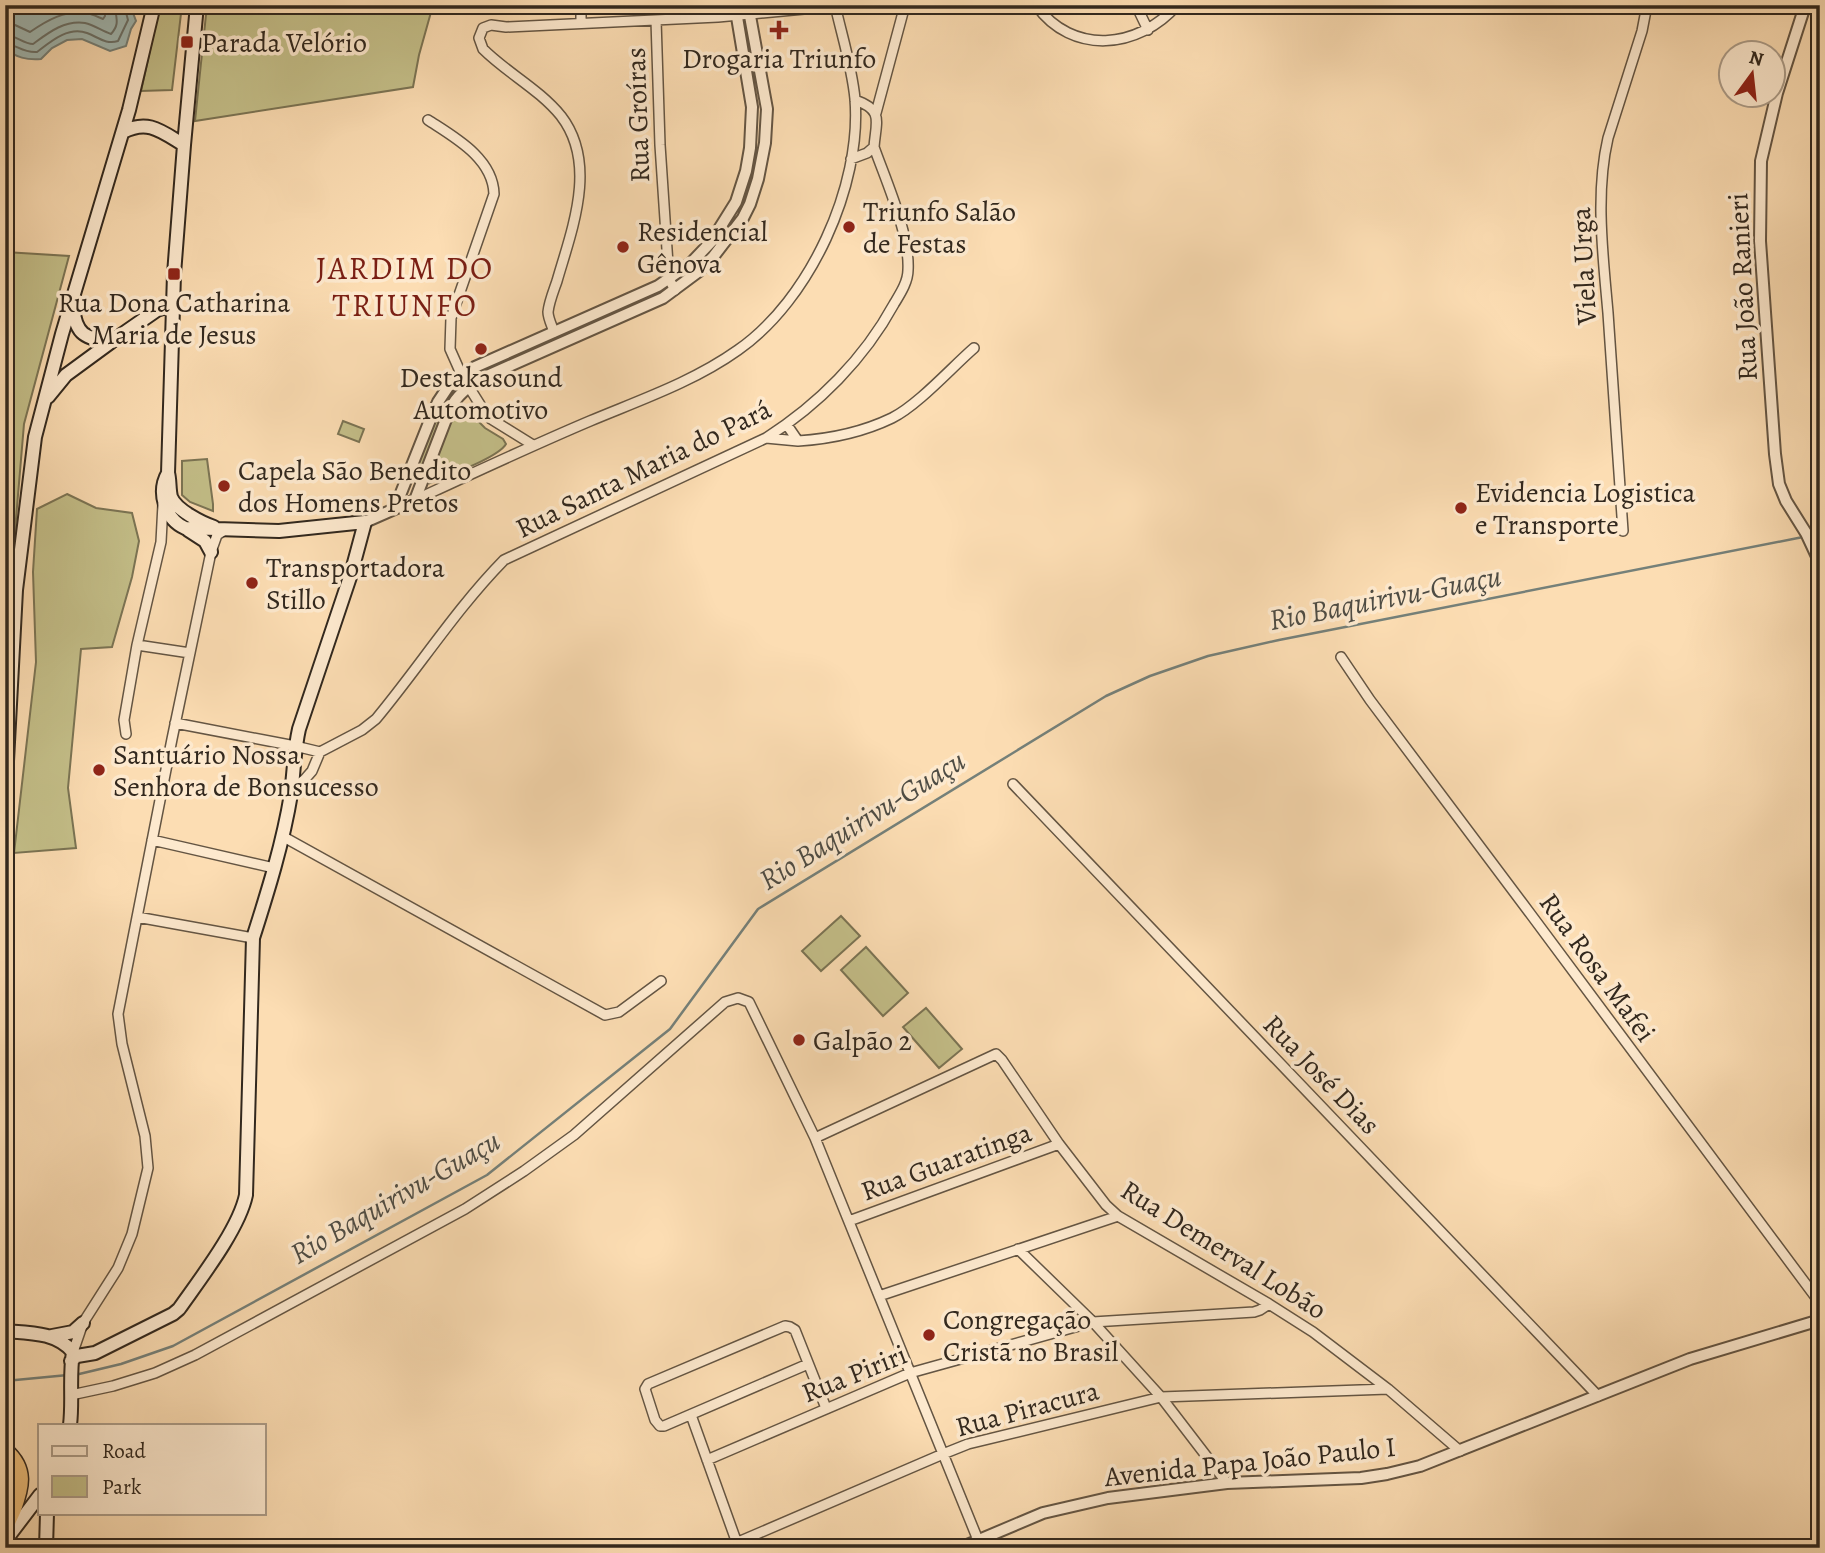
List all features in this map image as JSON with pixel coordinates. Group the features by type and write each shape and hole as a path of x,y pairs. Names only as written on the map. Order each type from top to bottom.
{"highway":[{"path":"5,1451 19,1470 21,1482 6,1525 6,1539"}],"main road":[{"path":"5,799 16,590 35,438 122,132 154,5"},
{"path":"197,5 172,305 168,473 171,497 179,507 204,523 225,530"},
{"path":"122,132 135,125 150,127 184,145"},
{"path":"72,304 74,321 79,332 91,339 111,342"},
{"path":"44,403 66,375 157,310 172,305"},
{"path":"168,473 164,480 163,502 171,519 205,541 211,552"},
{"path":"72,1359 94,1353 173,1314 180,1308 240,1216 246,1195 253,938 282,836 299,729 351,574 365,522 279,531 185,528"},
{"path":"5,1331 50,1336 73,1332 83,1324"},
{"path":"50,1336 67,1345 72,1359 70,1424"},
{"path":"6,1539 38,1498"},
{"path":"46,1548 47,1514"}],"street":[{"path":"581,5 581,23"},
{"path":"851,159 874,147 876,113 905,5"},
{"path":"1036,5 1058,27 1086,39 1108,41 1131,37 1148,30 1165,19 1177,5"},
{"path":"1136,5 1148,30"},
{"name":"Viela Urga","path":"1623,531 1603,247 1602,183 1608,138 1642,31 1647,5"},
{"name":"Rua João Ranieri","path":"1804,5 1760,161 1760,241 1775,454 1780,484 1786,501 1806,533 1820,563"},
{"path":"365,522 533,445 684,381 739,349 779,313 818,256 835,221 851,159 855,100 836,6 735,11 656,20 506,27 491,25 483,28 479,38 483,49 550,104 570,130 577,149 580,177 578,204 548,313 554,332"},
{"path":"415,500 455,398 480,380 663,298 698,272 743,218 756,185 765,143 767,109 749,10"},
{"path":"396,508 438,402 448,387 475,367 658,286 691,263 711,242 736,202 750,148 752,107 735,11"},
{"name":"Rua Groíras","path":"656,20 660,145 669,279 675,290"},
{"path":"855,100 873,108 876,113"},
{"path":"428,120 461,141 490,174 494,184 494,194 451,318 450,349 468,387 491,419 533,445"},
{"name":"Rua Santa Maria do Pará","path":"320,752 362,730 376,719 450,621 504,560 766,438 804,412 841,376 871,342 904,287 909,273 907,250 900,223 874,147"},
{"path":"766,438 798,441 824,438 893,417 914,403 974,348"},
{"path":"787,425 798,441"},
{"path":"126,734 124,720 137,645 161,542 163,502"},
{"path":"161,542 167,534 185,528"},
{"path":"72,1359 83,1324 118,1268 132,1234 148,1168 145,1136 119,1027 120,1002 211,552 217,535 225,530"},
{"path":"137,645 190,653"},
{"name":"Rua Rosa Mafei","path":"1341,657 1370,700 1820,1303"},
{"path":"175,723 320,752 312,771 291,790"},
{"name":"Rua José Dias","path":"1013,784 1598,1396"},
{"path":"282,836 605,1015 619,1012 661,981"},
{"path":"152,840 274,868"},
{"path":"137,917 253,938"},
{"path":"71,1389 113,1386 155,1373 195,1355 465,1209 574,1135 725,1002 738,998 749,1002 815,1138 978,1539"},
{"name":"Rua Demerval Lobão","path":"815,1138 996,1054 1059,1144 1106,1205 1118,1216 1314,1332 1388,1389 1460,1451"},
{"name":"Rua Guaratinga","path":"849,1221 1059,1144"},
{"path":"879,1296 1118,1216"},
{"path":"1018,1249 1093,1322 1161,1397 1227,1483"},
{"name":"Rua Piriri","path":"708,1460 910,1373 1093,1322 1254,1312 1269,1304"},
{"name":"Avenida Papa João Paulo I","path":"960,1548 1043,1513 1108,1498 1227,1483 1361,1478 1420,1466 1690,1359 1820,1320"},
{"path":"808,1364 660,1426 655,1420 645,1387 785,1326 795,1330 827,1408"},
{"name":"Rua Piracura","path":"737,1545 968,1444 1161,1397 1388,1389"},
{"path":"691,1415 737,1545"}],"green space":[{"path":"160,5 182,5 172,90 141,91"},
{"path":"207,5 433,5 413,87 195,121"},
{"path":"5,252 69,256 24,424 5,649"},
{"path":"656,291 659,297 487,372 484,367"},
{"path":"441,404 447,407 419,476 413,474"},
{"path":"462,405 506,444 483,461 430,483 445,432"},
{"path":"343,421 364,429 359,442 338,434"},
{"path":"207,459 213,511 190,502 182,495 182,461"},
{"path":"67,494 96,508 132,513 139,541 132,577 112,647 81,649 68,788 76,848 14,853 36,662 33,572 37,509"},
{"path":"841,916 860,936 821,971 802,951"},
{"path":"866,947 908,993 883,1016 841,970"},
{"path":"926,1008 962,1049 939,1068 903,1027"}],"water":[{"path":"5,5 130,5 136,21 126,46 110,51 82,39 67,40 52,48 41,59 26,59 5,48"}],"waterway":[{"name":"Rio Baquirivu-Guaçu","path":"1809,536 1820,534"},
{"name":"Rio Baquirivu-Guaçu","path":"75,1375 121,1364 173,1346 487,1175 670,1029 758,909 1106,696 1150,676 1208,656 1803,537"},
{"name":"Rio Baquirivu-Guaçu","path":"5,1381 68,1375"}],"place":[{"name":"Drogaria Triunfo","path":"779,30"},
{"name":"Parada Velório","path":"187,42"},
{"name":"Triunfo Salão de Festas","path":"849,227"},
{"name":"Residencial Gênova","path":"623,247"},
{"name":"Rua Dona Catharina Maria de Jesus","path":"174,274"},
{"name":"Destakasound Automotivo","path":"481,349"},
{"name":"Capela São Benedito dos Homens Pretos","path":"224,486"},
{"name":"Evidencia Logistica e Transporte","path":"1461,508"},
{"name":"Transportadora Stillo","path":"252,583"},
{"name":"Santuário Nossa Senhora de Bonsucesso","path":"99,770"},
{"name":"Galpão 2","path":"799,1040"},
{"name":"Congregação Cristã no Brasil","path":"929,1335"}],"district":[{"name":"JARDIM DO TRIUNFO","path":"405,286"}]}
